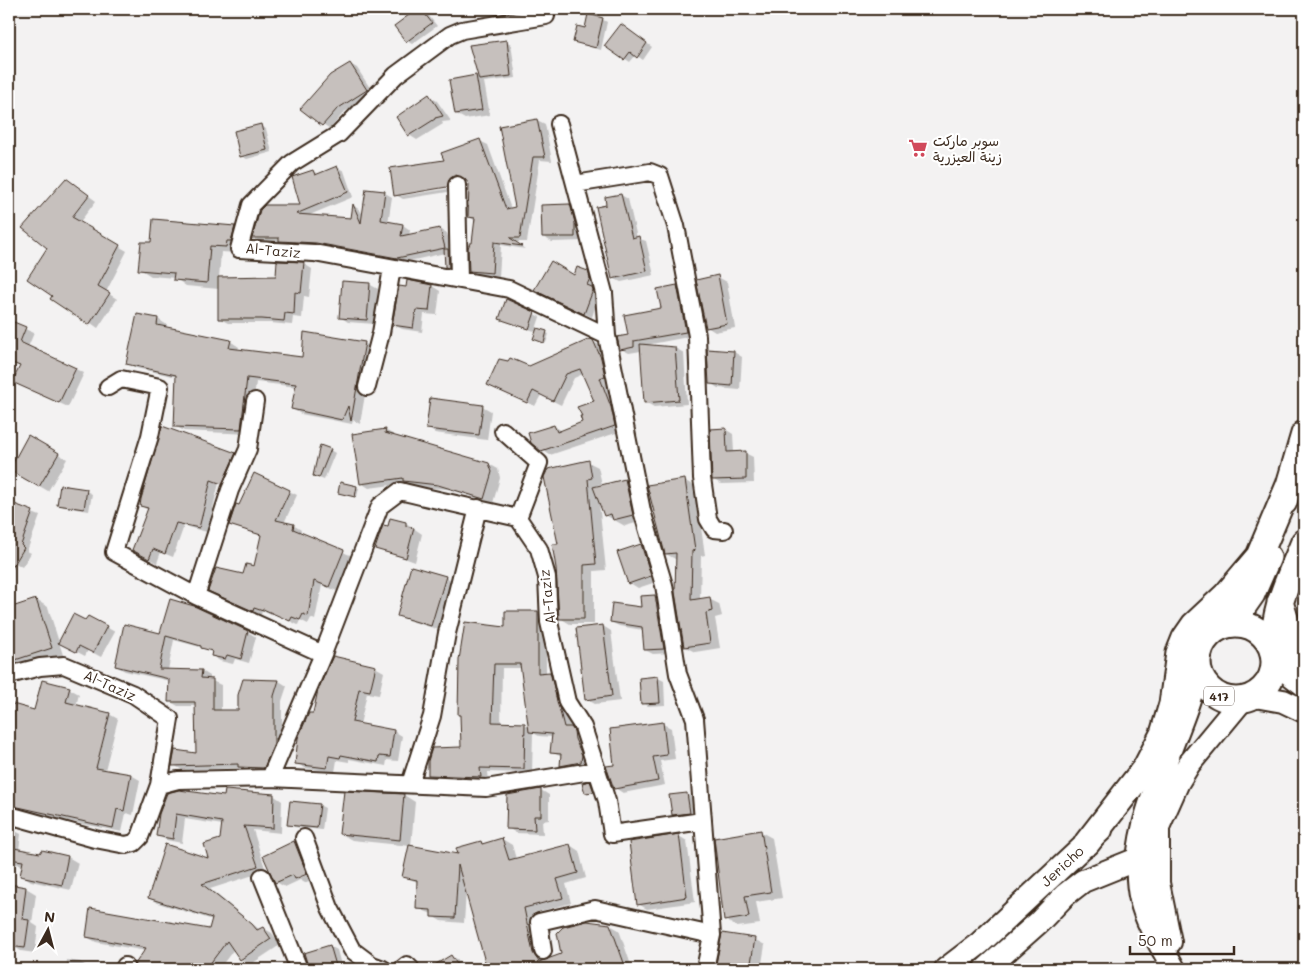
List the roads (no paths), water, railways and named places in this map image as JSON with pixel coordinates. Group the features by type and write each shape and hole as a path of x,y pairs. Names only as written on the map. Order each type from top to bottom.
{"main road":[{"path":"1231,624 1252,594 1274,542 1304,434"},
{"path":"1087,843 1146,767 1163,734 1172,704 1179,653 1185,638 1194,625 1226,595 1259,556 1289,485"},
{"path":"1178,969 1159,893 1158,827 1178,782 1204,744 1249,698 1269,682 1275,659 1273,635 1280,600 1304,542"},
{"path":"1280,600 1294,647 1304,664"},
{"path":"1174,969 1151,927 1141,900 1140,858 1154,789 1190,702 1198,666 1198,654 1210,634 1220,627 1231,624 1254,628 1270,643 1275,659 1304,685"},
{"name":"417","path":"1198,666 1201,678 1208,688 1218,696 1230,700 1249,698"},
{"path":"1249,698 1272,698 1304,711"},
{"name":"Jericho","path":"946,969 980,942 1131,803 1148,784 1169,753"},
{"name":"Jericho","path":"986,969 1039,922 1065,895 1083,881 1140,858 1157,839"}],"street":[{"name":"Al-Taziz","path":"546,16 462,30 450,35 396,75 339,134 292,163 251,205 240,249 314,253 509,289 607,336"},
{"path":"559,124 604,293 607,336 642,511 664,585 678,674 695,719 712,936 705,969"},
{"path":"575,184 650,172 660,176 665,185 676,226 697,336 702,478 708,519 714,529 724,530"},
{"path":"457,185 459,280"},
{"path":"366,387 381,333 392,268"},
{"path":"108,388 121,379 160,387 150,436 114,552 196,596 323,654"},
{"path":"196,596 230,490 248,449 255,401"},
{"path":"270,778 323,654 380,506 400,491 458,506 478,508 518,518 540,463 503,431"},
{"path":"410,784 432,716 447,633 478,508"},
{"name":"Al-Taziz","path":"518,518 539,549 547,577 549,622 567,702 583,727 607,801 612,834 702,821"},
{"name":"Al-Taziz","path":"9,675 40,667 64,665 133,694 170,719 159,785 140,837 134,843 126,845 9,815"},
{"path":"159,785 178,780 270,778 486,788 597,770"},
{"path":"304,838 330,908 352,950 372,965 383,969"},
{"path":"262,877 299,969"},
{"path":"543,951 539,922 595,909 712,936"},
{"path":"402,969 407,965 411,969"}],"place":[{"name":"سوبر ماركت زينة العيزرية","path":"918,148"}]}
